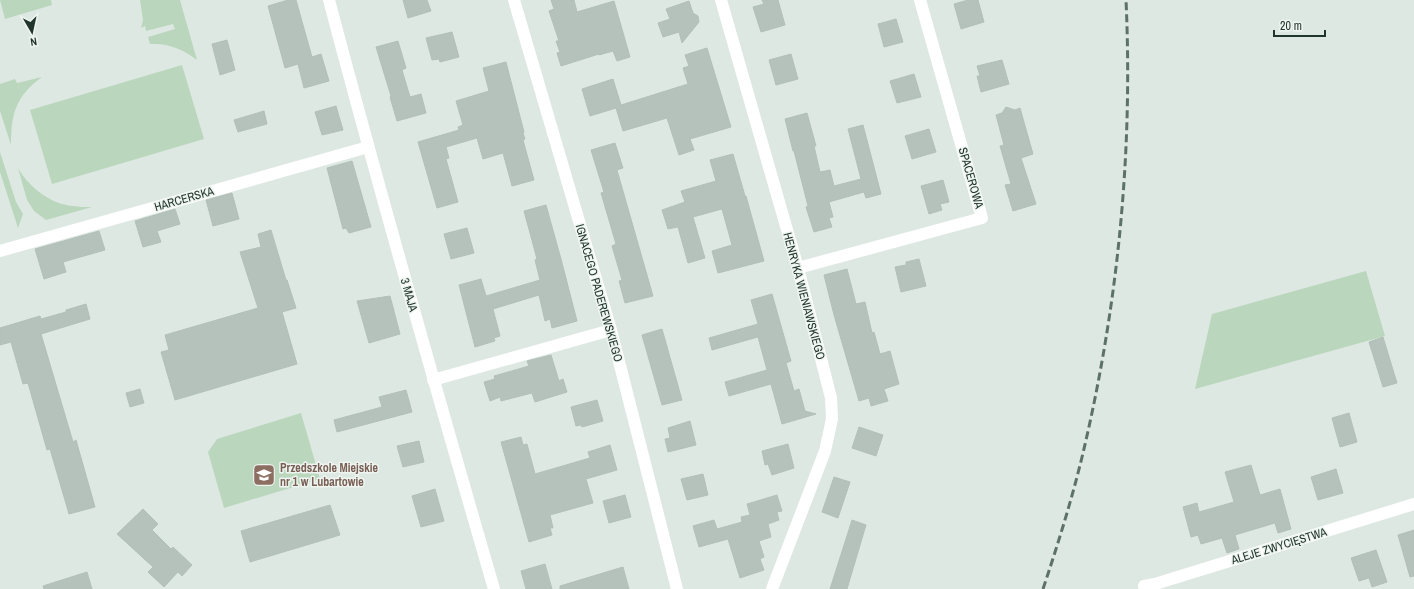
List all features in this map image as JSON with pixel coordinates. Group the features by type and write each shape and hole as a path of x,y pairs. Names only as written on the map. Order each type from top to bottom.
{"street":[{"name":"3 MAJA","path":"329,0 432,380 494,589"},
{"name":"IGNACEGO PADEREWSKIEGO","path":"514,0 611,330 677,589"},
{"name":"HENRYKA WIENIAWSKIEGO","path":"721,0 798,268 831,398 832,419 825,451 772,589"},
{"name":"SPACEROWA","path":"798,268 982,218 920,0"},
{"name":"HARCERSKA","path":"0,251 368,147"},
{"path":"432,380 611,330"},
{"name":"ALEJE ZWYCIĘSTWA","path":"1144,586 1163,582 1414,504"}],"green space":[{"path":"0,0 51,0 52,5 5,19"},
{"path":"140,0 180,0 197,60 175,48 150,44 148,37 175,29 173,24 146,31 145,26 141,28 143,20"},
{"path":"182,65 204,139 52,184 30,110"},
{"path":"42,77 26,91 17,106 12,124 11,145 0,111 0,84 15,79 17,83"},
{"path":"0,152 16,202 23,214 18,228 0,172"},
{"path":"18,168 34,188 48,198 64,205 92,207 46,220 34,211 27,200"},
{"path":"1366,271 1385,336 1195,389 1212,314"},
{"path":"301,413 320,479 224,508 208,452 217,439"}],"building":[{"path":"288,0 296,0 312,57 321,54 329,81 304,88 298,64 285,68 268,6"},
{"path":"403,0 427,0 431,11 408,18"},
{"path":"551,0 574,0 577,12 614,1 630,57 617,61 613,51 561,66 557,53 560,52 556,41 559,41 549,11 554,9"},
{"path":"762,0 778,0 785,25 761,32 753,7 764,4"},
{"path":"968,0 978,0 984,22 961,29 954,4"},
{"path":"689,1 693,13 698,16 699,22 682,43 679,32 663,37 658,23 670,19 666,9"},
{"path":"896,19 903,42 884,47 878,24"},
{"path":"452,32 459,57 440,62 439,59 432,60 426,38"},
{"path":"227,40 235,70 220,75 212,44"},
{"path":"398,41 406,68 402,70 410,97 421,94 426,113 397,121 376,47"},
{"path":"707,48 731,127 690,139 694,150 679,155 667,118 623,131 616,108 590,116 582,89 613,79 621,105 688,84 683,68 689,66 685,55"},
{"path":"791,54 798,79 776,85 769,60"},
{"path":"1002,60 1009,84 981,92 977,76 980,76 977,66"},
{"path":"506,62 524,132 525,139 523,140 534,180 512,186 503,153 483,159 477,138 446,147 449,158 446,159 458,202 437,208 418,142 459,130 458,127 463,125 456,101 489,91 483,68"},
{"path":"914,74 921,97 897,103 890,81"},
{"path":"336,106 343,130 322,135 315,112"},
{"path":"1006,107 1015,110 1020,108 1033,154 1021,158 1036,204 1013,211 1005,185 1011,184 1000,146 1004,145 996,115 1002,113"},
{"path":"264,111 267,124 238,132 234,120"},
{"path":"807,113 816,146 814,146 820,172 830,170 834,186 861,179 848,129 863,125 881,194 866,198 864,192 829,202 833,217 829,218 832,227 814,232 806,207 808,206 785,119"},
{"path":"929,129 936,152 912,159 905,136"},
{"path":"615,143 623,168 617,170 653,296 625,303 619,281 622,280 612,246 616,244 601,193 604,192 591,150"},
{"path":"733,154 764,261 718,273 712,251 732,245 722,209 693,217 705,258 688,263 678,227 668,229 662,210 685,202 681,191 716,181 710,160"},
{"path":"352,161 371,227 349,233 346,228 343,229 327,168"},
{"path":"943,180 949,202 940,204 942,210 929,214 921,186"},
{"path":"232,193 239,219 213,226 206,200"},
{"path":"546,205 577,321 552,328 550,319 545,321 539,295 493,309 500,336 494,338 495,341 475,347 459,285 481,279 486,296 540,280 535,260 537,259 524,211"},
{"path":"175,209 180,224 157,231 161,242 143,247 135,221"},
{"path":"467,228 474,253 451,259 444,234"},
{"path":"271,230 296,308 282,312 297,364 175,400 161,352 169,350 165,335 258,308 240,252 261,247 258,234"},
{"path":"99,231 105,250 63,262 66,272 44,279 35,249"},
{"path":"919,259 926,286 901,292 895,267 906,265 906,262"},
{"path":"847,269 856,304 865,302 872,333 874,332 880,354 890,351 899,384 884,389 888,401 871,406 869,398 859,401 824,275"},
{"path":"772,294 791,361 786,363 794,391 799,389 805,411 816,414 782,424 771,384 729,396 725,382 767,370 758,337 712,350 709,338 758,324 751,300"},
{"path":"390,296 400,334 369,343 357,301"},
{"path":"86,304 90,319 41,334 73,442 76,440 95,507 69,514 50,449 47,450 28,383 23,384 11,342 0,345 0,328 40,316 41,319 66,312 66,310"},
{"path":"662,329 682,400 662,405 642,335"},
{"path":"1383,337 1397,383 1383,387 1369,342"},
{"path":"551,355 559,381 563,379 567,392 535,402 532,393 501,401 500,397 490,401 484,382 495,379 494,376 529,366 527,361"},
{"path":"140,389 144,403 130,407 126,393"},
{"path":"406,390 412,412 337,432 334,420 382,407 379,397"},
{"path":"597,400 603,421 582,427 581,425 576,426 571,407"},
{"path":"1349,413 1357,442 1340,447 1332,418"},
{"path":"690,421 696,445 668,452 665,439 670,438 668,428"},
{"path":"859,427 883,435 876,456 852,448"},
{"path":"521,437 523,445 527,444 535,474 590,458 588,452 610,445 617,470 586,479 593,503 550,515 553,528 550,528 552,535 529,542 501,442"},
{"path":"419,441 424,462 403,467 397,446"},
{"path":"788,444 794,468 772,475 768,464 765,465 762,451"},
{"path":"1251,465 1260,495 1280,489 1291,529 1278,533 1275,523 1235,535 1239,549 1227,553 1222,538 1201,544 1198,535 1191,537 1183,507 1197,503 1199,512 1234,502 1225,472"},
{"path":"1336,469 1343,493 1318,500 1311,477"},
{"path":"703,474 708,495 687,500 681,479"},
{"path":"834,477 850,482 838,518 822,512"},
{"path":"435,489 444,521 421,527 412,496"},
{"path":"625,495 631,517 609,523 603,501"},
{"path":"777,495 782,511 777,512 779,520 768,524 771,537 759,541 764,557 760,559 764,570 740,578 728,539 699,547 693,526 714,520 717,529 742,522 741,517 750,515 747,504"},
{"path":"330,505 340,535 250,562 241,531"},
{"path":"143,509 158,524 152,530 171,549 173,547 192,565 182,576 178,572 164,587 148,572 153,567 117,534"},
{"path":"852,520 866,525 847,589 830,589"},
{"path":"1414,530 1414,576 1410,577 1398,535"},
{"path":"1376,550 1387,582 1372,587 1369,578 1359,581 1351,558"},
{"path":"545,564 552,589 526,589 521,571"},
{"path":"623,567 629,589 560,589 560,586"},
{"path":"87,572 92,589 44,589 43,586"}],"railway":[{"path":"1043,589 1083,453 1095,397 1114,285 1125,171 1128,57 1126,0"}],"place":[{"name":"Przedszkole Miejskie nr 1 w Lubartowie","path":"264,475"}]}
